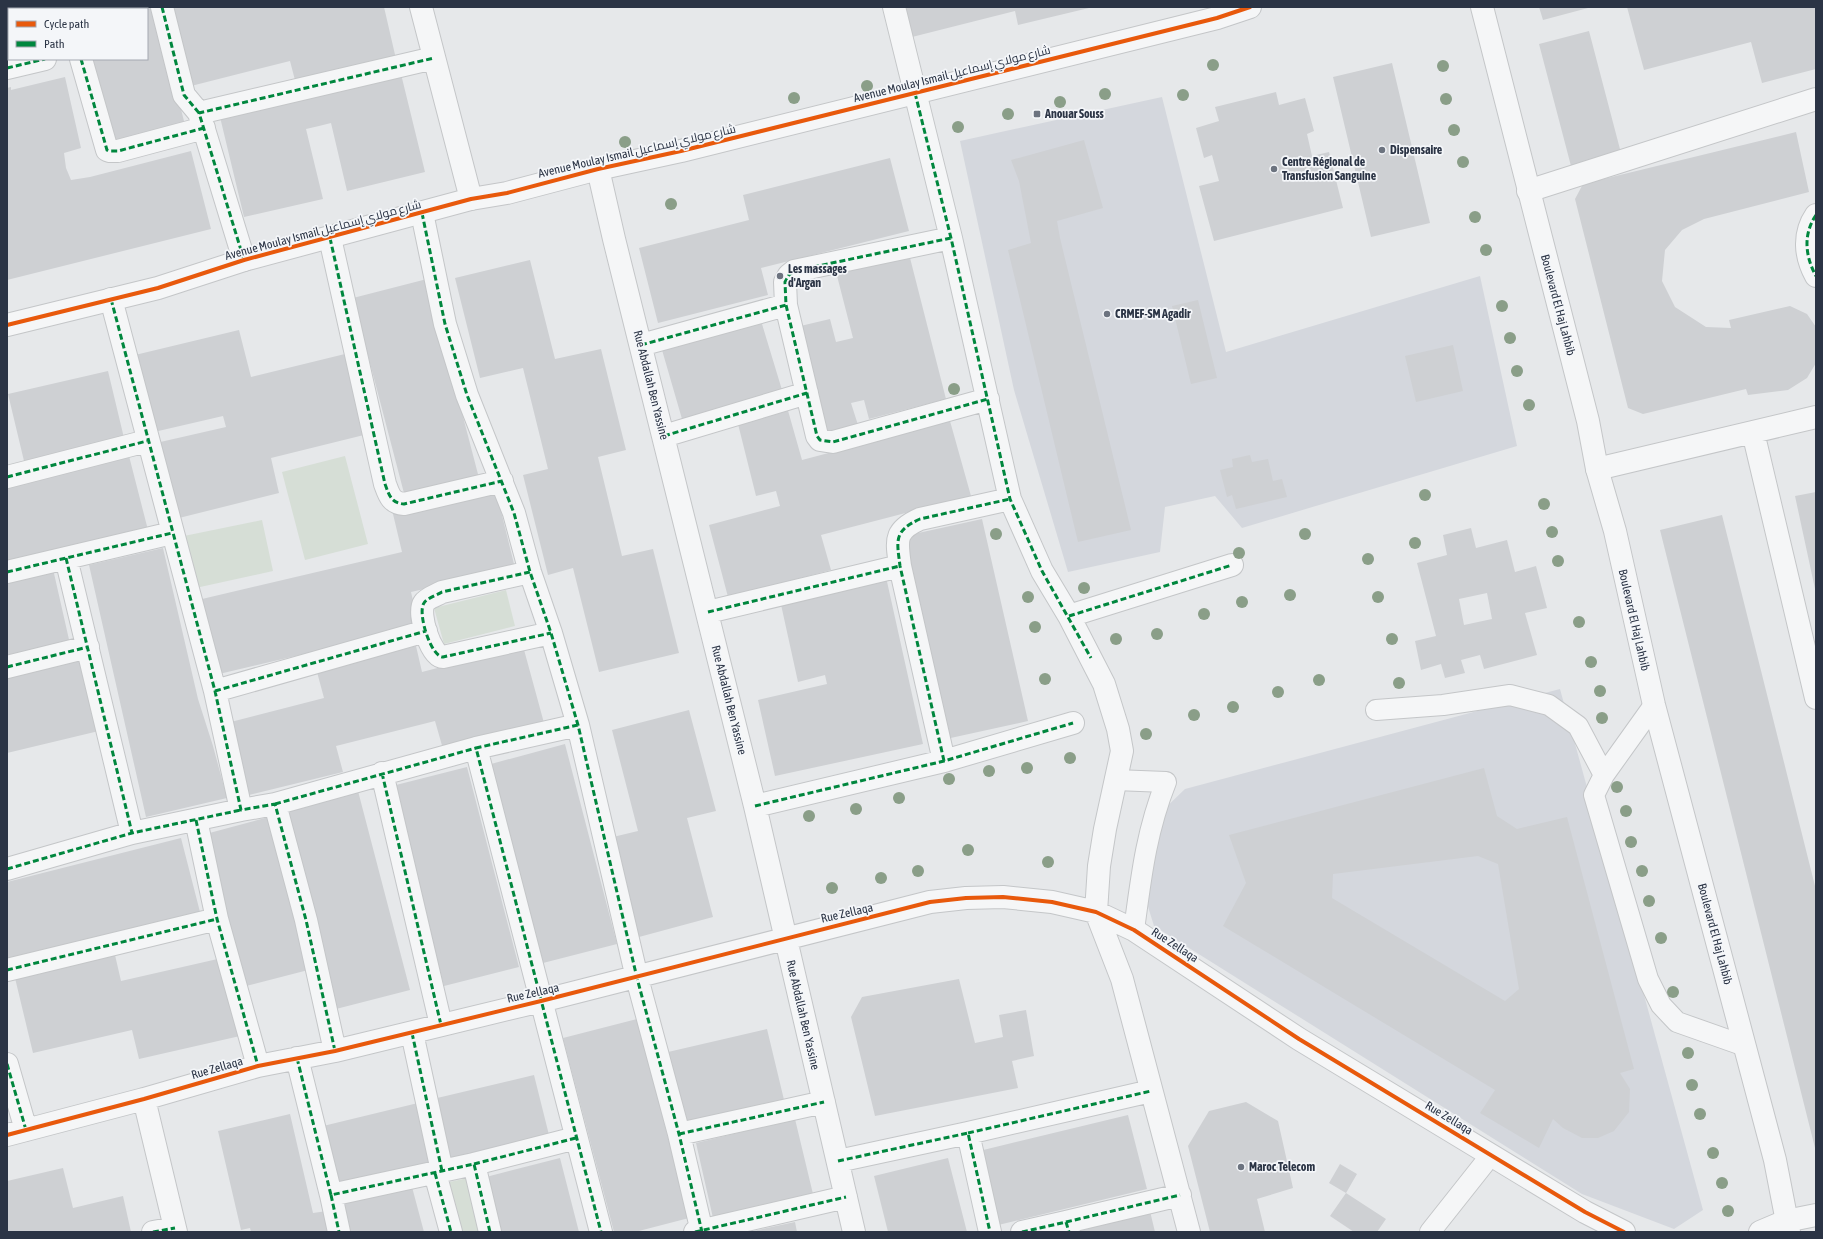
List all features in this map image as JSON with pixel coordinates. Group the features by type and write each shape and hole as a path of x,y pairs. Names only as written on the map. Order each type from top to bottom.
{"street":[{"path":"162,7 184,95 202,120 244,260"},
{"path":"421,7 471,199"},
{"path":"894,7 952,238 1010,499 1042,571 1069,616 1104,684 1118,729 1122,751 1099,866 1096,912 1122,979 1189,1232"},
{"name":"Avenue Moulay Ismail شارع مولاي إسماعيل","path":"7,325 158,288 244,260 471,199 507,193 598,169 689,149 1217,18 1250,7"},
{"name":"Boulevard El Haj Lahbib","path":"1482,7 1588,421 1654,705 1775,1160 1788,1226"},
{"path":"81,60 107,150 118,151 202,120 434,58"},
{"path":"7,68 41,60"},
{"path":"1528,191 1816,99"},
{"name":"Rue Abdallah Ben Yassine","path":"598,169 614,239 708,612 755,806 854,1232"},
{"path":"422,213 445,324 467,395 485,444 502,481 514,513 530,572 551,633 578,725 636,978 679,1134 700,1231 846,1197"},
{"path":"1816,215 1807,235 1807,250 1810,266 1816,276"},
{"path":"330,238 389,497 396,503 404,504 502,481"},
{"path":"952,238 794,271 789,275 785,282 786,305 817,436 820,440 833,442 988,400"},
{"path":"111,299 147,441 215,691 241,810"},
{"path":"641,344 786,305"},
{"path":"664,436 807,393"},
{"path":"1598,469 1816,417"},
{"path":"1753,432 1810,649 1816,698"},
{"path":"7,477 147,441"},
{"path":"944,761 900,566 898,537 903,529 912,522 920,519 1010,499"},
{"path":"7,572 172,533"},
{"path":"66,558 132,833"},
{"path":"1069,616 1232,565"},
{"path":"708,612 900,566"},
{"path":"530,572 442,592 431,598 424,602 421,610 426,631 436,654 444,658 551,633"},
{"path":"215,691 426,631"},
{"path":"7,667 88,646"},
{"path":"755,806 944,761 1073,723"},
{"path":"7,869 132,833 275,804 476,748 578,725"},
{"path":"476,748 601,1232"},
{"path":"382,773 441,1025"},
{"path":"275,804 306,920 335,1051"},
{"path":"196,820 217,919 258,1066"},
{"name":"Rue Zellaqa","path":"16,1133 144,1099 258,1066 335,1051 541,1002 930,902 966,898 1003,897 1052,902 1096,912 1134,930 1299,1039 1585,1212 1624,1232"},
{"path":"7,970 217,919"},
{"path":"412,1032 451,1232"},
{"path":"297,1058 339,1232"},
{"path":"7,1064 16,1133"},
{"path":"838,1161 1151,1091"},
{"path":"144,1099 176,1230 153,1232"},
{"path":"679,1134 824,1102"},
{"path":"968,1133 990,1232"},
{"path":"331,1195 474,1164 576,1138"},
{"path":"474,1164 490,1232"},
{"path":"1022,1232 1068,1227 1180,1194"},
{"path":"1760,1232 1788,1226 1816,1215"}],"lane":[{"path":"1376,710 1443,705 1510,695 1549,705 1578,726 1604,775"},
{"path":"1654,705 1604,775 1594,795 1648,979 1661,1005 1677,1022 1745,1046"},
{"path":"1115,780 1166,782 1152,820 1146,847 1134,930"},
{"path":"1430,1232 1491,1155"}],"shaded area":[{"name":"CRMEF-SM Agadir","path":"1162,97 1226,352 1480,276 1517,446 1242,528 1215,496 1165,507 1160,552 1068,572 1014,390 960,141"},
{"path":"345,456 368,544 305,560 282,472"},
{"path":"262,520 273,571 191,589 179,537"},
{"path":"506,590 515,626 444,644 434,608"},
{"path":"1560,689 1703,1210 1674,1229 1582,1194 1154,926 1141,884 1155,818 1185,789"},
{"path":"472,1177 484,1232 455,1232 445,1183"}],"building":[{"path":"155,7 185,125 107,145 85,60 148,60 148,8 72,8"},
{"path":"384,7 396,59 296,84 290,61 191,86 172,8"},
{"path":"905,7 1089,8 1018,25 1015,11 912,37"},
{"path":"1539,7 1588,7 1588,8 1543,20"},
{"path":"1627,7 1816,7 1816,69 1762,83 1751,42 1644,70"},
{"path":"1589,31 1621,153 1571,166 1539,44"},
{"name":"Dispensaire","path":"1392,63 1430,223 1371,237 1333,77"},
{"path":"401,74 425,172 347,191 331,123 306,129 323,199 244,217 220,117"},
{"path":"65,77 81,148 64,153 66,168 71,180 90,177 191,151 211,229 7,280 7,88 11,87 11,90"},
{"name":"Centre Régional de Transfusion Sanguine","path":"1276,92 1279,105 1305,98 1314,131 1307,134 1312,156 1329,152 1343,208 1214,241 1199,186 1219,181 1212,155 1204,158 1196,128 1219,121 1215,107"},
{"path":"1796,132 1809,192 1704,219 1682,230 1665,250 1662,281 1675,307 1706,327 1731,328 1729,320 1790,306 1807,314 1816,327 1816,363 1807,378 1788,390 1748,395 1746,389 1643,414 1628,408 1575,199 1583,184"},
{"path":"1084,140 1103,208 1057,221 1131,530 1078,542 1008,250 1031,243 1019,181 1011,160"},
{"path":"890,158 909,231 761,268 768,295 658,323 639,248 749,220 743,195"},
{"path":"908,250 946,399 869,419 864,400 851,403 858,425 820,434 792,328 830,319 836,342 853,338 835,268"},
{"path":"530,260 555,359 601,349 626,450 598,457 622,556 653,549 679,653 599,672 573,568 548,575 523,475 548,469 523,368 480,378 455,278"},
{"path":"427,279 479,478 405,497 353,298"},
{"path":"1198,300 1217,378 1191,384 1172,306"},
{"path":"759,314 782,390 682,419 660,343"},
{"path":"239,330 251,377 349,353 368,434 271,458 279,493 175,519 156,443 226,427 223,416 154,432 135,355"},
{"path":"1453,345 1463,391 1416,402 1405,356"},
{"path":"108,371 124,438 24,461 8,394"},
{"path":"787,407 802,460 950,421 971,496 821,535 831,570 728,597 709,525 780,506 776,491 756,496 737,420"},
{"path":"1250,455 1252,462 1268,459 1273,481 1282,479 1287,497 1236,509 1232,495 1227,497 1220,470 1233,467 1232,459"},
{"path":"129,456 148,530 7,564 7,485"},
{"path":"496,491 515,568 411,592 419,627 219,674 202,599 402,552 393,514"},
{"path":"1816,492 1816,589 1815,589 1795,496"},
{"path":"1722,515 1816,890 1816,1152 1660,530"},
{"path":"982,519 1028,721 946,739 900,537"},
{"path":"1471,528 1476,548 1507,540 1515,572 1536,566 1547,608 1525,613 1537,655 1484,669 1480,655 1461,660 1465,673 1445,678 1441,664 1421,670 1415,641 1436,636 1417,563 1447,555 1443,535","holes":["1487,593 1492,619 1464,625 1459,599"]},
{"path":"163,548 198,699 227,798 146,817 89,565"},
{"path":"53,569 70,644 7,659 7,580"},
{"path":"886,577 923,744 775,776 758,700 827,684 825,675 798,682 780,600"},
{"path":"416,646 422,672 523,646 544,723 443,749 435,721 336,746 343,772 241,797 223,724 324,698 317,672"},
{"path":"84,656 103,730 7,753 7,674"},
{"path":"689,710 716,811 687,818 713,917 639,937 613,837 638,831 612,730"},
{"path":"565,744 617,944 543,963 491,764"},
{"path":"467,767 519,967 444,986 392,786"},
{"path":"1484,768 1497,816 1517,829 1567,817 1634,1069 1620,1073 1630,1089 1629,1112 1614,1131 1598,1138 1582,1138 1563,1128 1553,1119 1539,1148 1480,1113 1495,1090 1223,926 1246,883 1229,835","holes":["1478,856 1498,864 1519,989 1505,1001 1332,898 1333,874"]},
{"path":"358,791 410,990 336,1009 283,810"},
{"path":"276,815 316,968 242,987 202,835"},
{"path":"181,838 200,912 7,961 7,882"},
{"path":"115,955 121,981 222,958 240,1036 139,1059 132,1030 33,1053 15,978"},
{"path":"959,979 975,1043 1003,1037 999,1015 1026,1010 1034,1056 1012,1061 1018,1088 875,1116 851,1017 862,997"},
{"path":"637,1019 689,1218 635,1232 614,1232 563,1038"},
{"path":"767,1029 785,1104 686,1127 668,1052"},
{"path":"534,1075 549,1135 447,1159 433,1099"},
{"name":"Maroc Telecom","path":"1246,1102 1278,1121 1293,1188 1257,1199 1265,1232 1210,1232 1188,1146 1209,1111"},
{"path":"418,1103 432,1163 333,1186 319,1127"},
{"path":"290,1114 313,1213 327,1211 332,1232 251,1232 250,1228 241,1230 218,1131"},
{"path":"1128,1115 1147,1189 994,1226 975,1152"},
{"path":"795,1119 813,1194 713,1218 696,1143"},
{"path":"560,1158 579,1232 500,1232 486,1177"},
{"path":"948,1158 967,1232 888,1232 874,1176"},
{"path":"1340,1164 1357,1174 1346,1193 1329,1183"},
{"path":"63,1168 73,1208 123,1196 131,1232 7,1232 7,1181"},
{"path":"412,1187 424,1232 348,1232 341,1203"},
{"path":"1346,1193 1386,1219 1377,1232 1354,1232 1330,1216"},
{"path":"1149,1207 1155,1232 1074,1232 1073,1225"},
{"path":"795,1222 797,1232 753,1232 753,1231"}],"marked path":[{"path":"162,7 184,95 199,113"},
{"path":"244,260 199,113 434,58"},
{"path":"7,68 41,60"},
{"path":"81,60 107,150 118,151 204,128"},
{"path":"915,93 951,238 1010,499 1042,571 1091,658"},
{"path":"422,213 445,324 467,395 514,513 530,572 551,633 578,725 637,978 679,1134 702,1232"},
{"path":"1816,215 1807,237 1808,253 1816,276"},
{"path":"330,238 385,484 391,498 396,502 404,504 502,481"},
{"path":"951,238 794,271 789,275 785,282 786,305 817,436 820,440 833,442 988,399"},
{"path":"111,299 215,691 241,810 275,804 306,920 335,1051"},
{"path":"641,345 786,305"},
{"path":"664,436 807,393"},
{"path":"7,477 147,441"},
{"path":"944,761 900,566 898,550 899,538 905,528 911,523 920,519 1010,499"},
{"path":"7,572 172,533"},
{"path":"66,558 132,833"},
{"path":"1069,616 1232,565"},
{"path":"708,612 900,566"},
{"path":"530,572 442,592 430,598 425,601 422,608 422,616 426,634 434,650 438,655 443,657 551,633"},
{"path":"215,691 426,631"},
{"path":"7,667 88,647"},
{"path":"755,806 944,761 1073,723"},
{"path":"578,725 476,748 601,1232"},
{"path":"275,804 476,748"},
{"path":"382,773 441,1025"},
{"path":"7,869 132,833 241,810"},
{"path":"196,820 217,919 258,1066"},
{"path":"7,970 217,919"},
{"path":"412,1033 442,1171"},
{"path":"297,1058 331,1195 474,1164 490,1232"},
{"path":"7,1064 26,1130"},
{"path":"968,1133 1151,1091"},
{"path":"679,1134 824,1102"},
{"path":"838,1161 968,1133 990,1232"},
{"path":"474,1164 576,1138"},
{"path":"435,1173 451,1232"},
{"path":"331,1195 339,1232"},
{"path":"1066,1222 1180,1195"},
{"path":"695,1232 846,1197"},
{"path":"1022,1232 1066,1222 1069,1232"},
{"path":"153,1232 175,1228"}],"cycle path":[{"path":"7,325 158,288 244,260 471,199 507,193 598,169 681,151 1217,18 1250,7"},
{"path":"7,1135 144,1099 258,1066 335,1051 541,1001 930,902 966,898 1003,897 1052,902 1096,912 1134,930 1299,1039 1585,1212 1624,1232"}],"place":[{"name":"Anouar Souss","path":"1037,114"},
{"name":"Dispensaire","path":"1382,150"},
{"name":"Centre Régional de Transfusion Sanguine","path":"1274,169"},
{"name":"Les massages d'Argan","path":"780,276"},
{"name":"CRMEF-SM Agadir","path":"1107,314"},
{"name":"Maroc Telecom","path":"1241,1167"}]}
